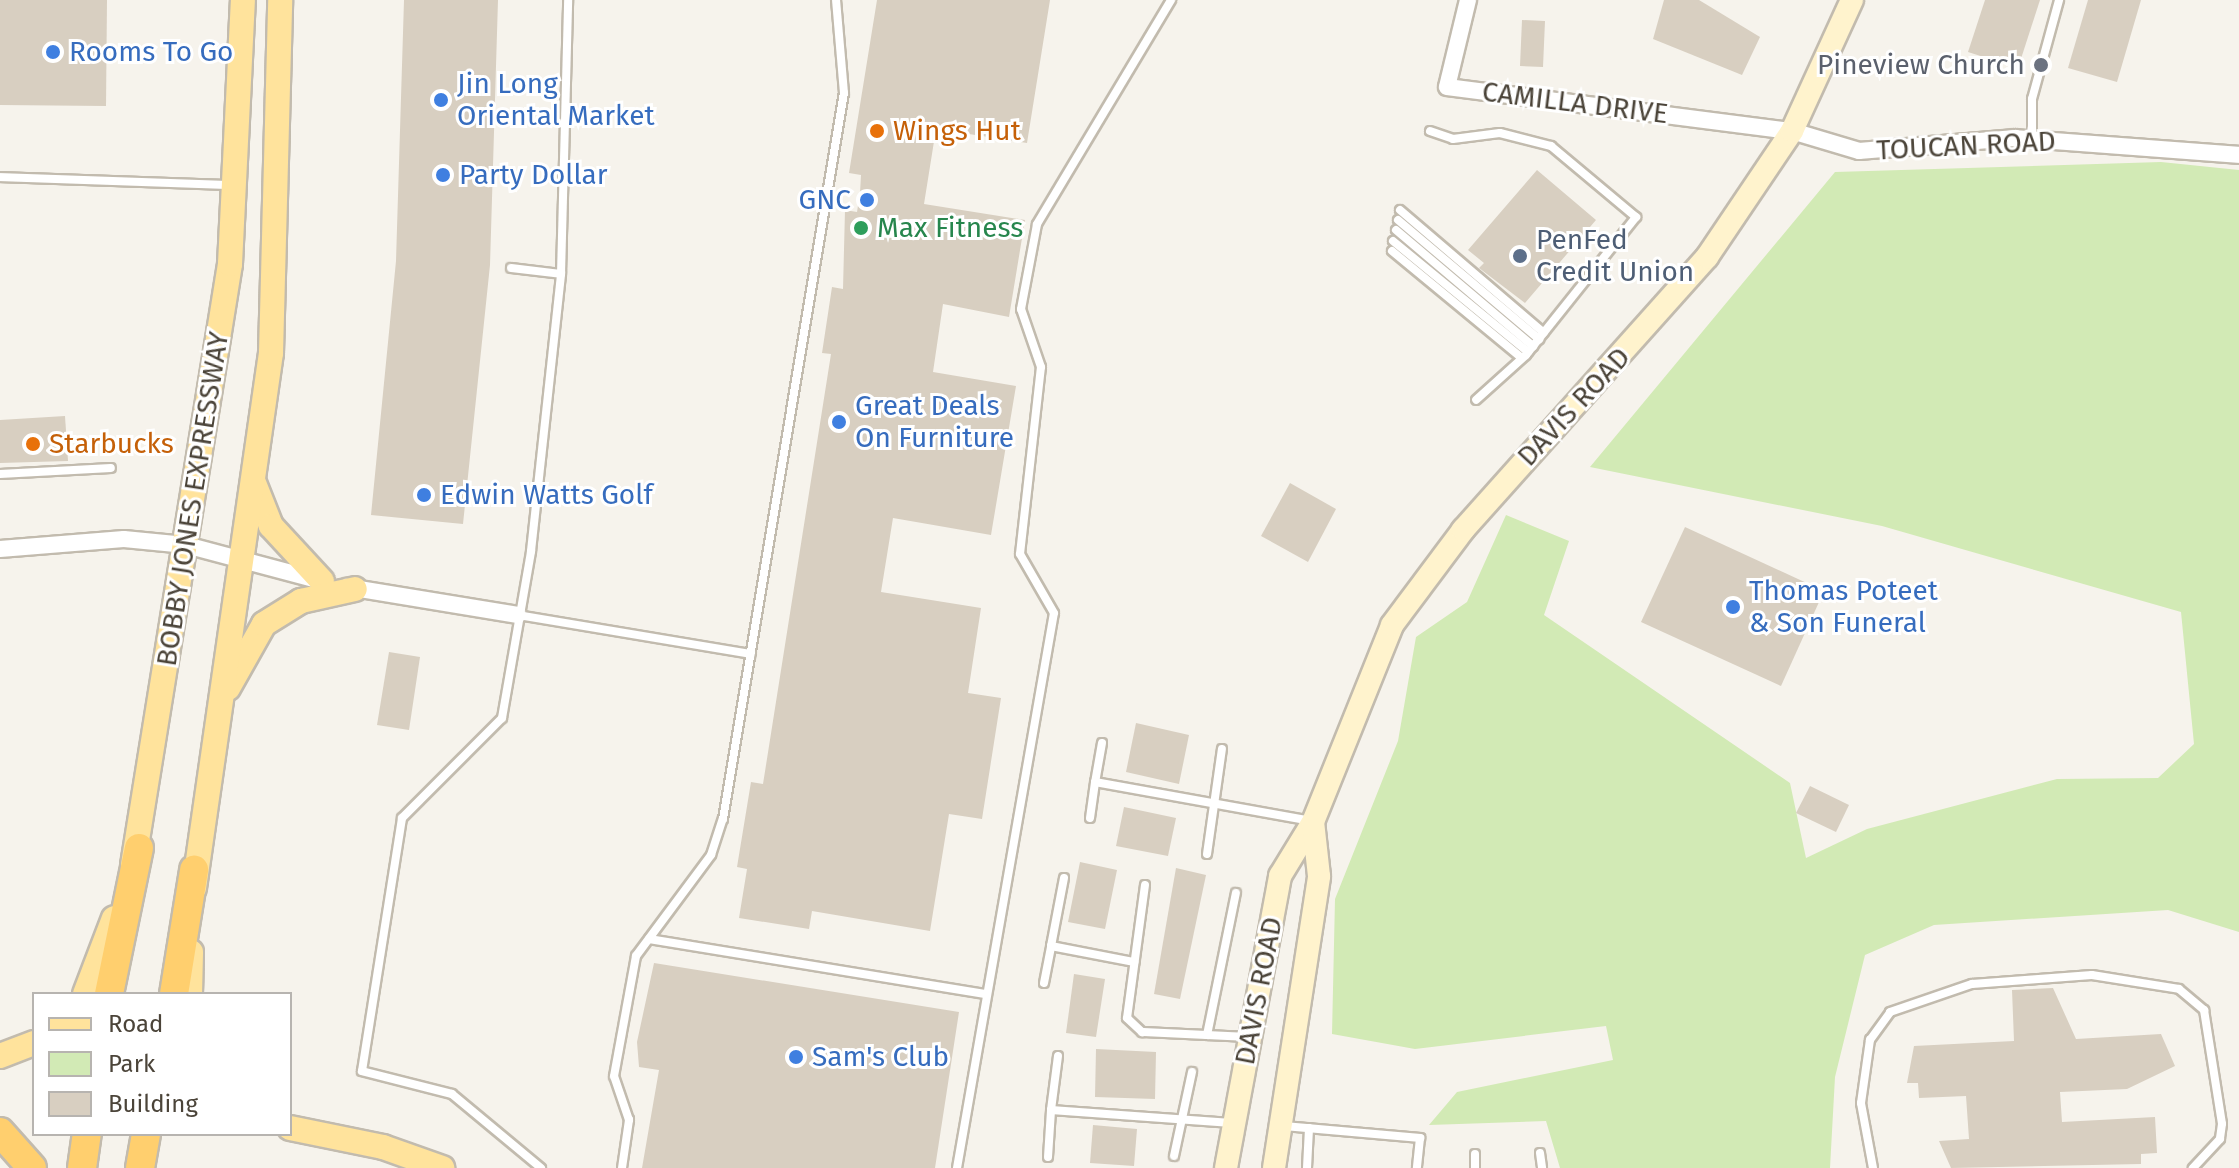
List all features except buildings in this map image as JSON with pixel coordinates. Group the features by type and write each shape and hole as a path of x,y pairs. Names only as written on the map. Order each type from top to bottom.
{"highway":[{"name":"BOBBY JONES EXPRESSWAY","path":"109,992 139,848"},
{"name":"BOBBY JONES EXPRESSWAY","path":"174,992 194,870"},
{"path":"0,1132 32,1168"},
{"path":"82,1168 87,1136"},
{"path":"140,1168 146,1136"}],"main road":[{"path":"231,0 243,29"},
{"name":"BOBBY JONES EXPRESSWAY","path":"139,848 230,264 243,0"},
{"name":"BOBBY JONES EXPRESSWAY","path":"194,870 271,353 280,0"},
{"name":"DAVIS ROAD","path":"1226,1168 1280,876 1313,822 1392,625 1463,530 1707,257 1792,131 1852,0"},
{"path":"254,483 271,526 322,581"},
{"path":"217,711 264,624 301,601 355,589"},
{"name":"DAVIS ROAD","path":"1274,1168 1319,876 1313,822"},
{"path":"86,992 139,848"},
{"path":"190,992 194,870"},
{"path":"0,1056 32,1044"},
{"path":"292,1128 383,1147 442,1168"}],"street":[{"name":"CAMILLA DRIVE","path":"1468,0 1447,87 1792,131"},
{"name":"TOUCAN ROAD","path":"1792,131 1859,151 2032,139 2239,155"},
{"path":"0,549 124,539 186,545 355,589 518,615"}],"lane":[{"path":"541,1168 452,1094 362,1071 402,818 502,718 561,274 568,0"},
{"path":"622,1168 629,1120 614,1076 636,956 711,855 751,654 844,93 836,0"},
{"path":"957,1168 984,994 1054,613 1020,554 1041,367 1021,309 1031,253 1037,224 1171,0"},
{"path":"2032,139 2032,99 2059,0"},
{"path":"1430,131 1453,139 1500,133 1551,146 1636,217 1533,346 1476,400"},
{"path":"0,177 234,185"},
{"path":"1400,210 1533,346"},
{"path":"1397,225 1533,346"},
{"path":"1392,246 1533,346"},
{"path":"511,268 561,274"},
{"path":"0,474 111,468"},
{"path":"518,615 751,654"},
{"path":"1090,818 1102,743"},
{"path":"1207,854 1222,749"},
{"path":"1095,782 1313,822"},
{"path":"1044,983 1064,878"},
{"path":"1145,885 1127,1018 1142,1032 1251,1037"},
{"path":"1207,1035 1236,893"},
{"path":"649,939 984,994"},
{"path":"1051,946 1134,962"},
{"path":"1873,1168 1861,1103 1870,1040 1890,1012 1972,984 2092,975 2179,989 2204,1010 2222,1124 2220,1139 2193,1168"},
{"path":"1048,1157 1058,1056"},
{"path":"1174,1156 1192,1072"},
{"path":"1051,1110 1185,1115 1233,1124"},
{"path":"1279,1126 1420,1138 1417,1168"},
{"path":"1307,1168 1309,1128"},
{"path":"1540,1153 1542,1168"},
{"path":"1475,1154 1475,1168"}],"green space":[{"path":"2161,162 2239,170 2239,932 2168,910 1934,925 1865,955 1835,1077 1830,1168 1560,1168 1546,1121 1429,1125 1457,1092 1613,1060 1606,1026 1415,1049 1332,1034 1335,899 1398,741 1416,637 1467,602 1506,515 1569,541 1544,615 1790,783 1806,858 1867,829 2057,779 2158,778 2194,744 2181,612 1882,526 1590,467 1835,172"}],"place":[{"name":"Rooms To Go","path":"53,52"},
{"name":"Pineview Church","path":"2041,65"},
{"name":"Jin Long Oriental Market","path":"441,100"},
{"name":"Wings Hut","path":"877,131"},
{"name":"Party Dollar","path":"443,175"},
{"name":"GNC","path":"867,200"},
{"name":"Max Fitness","path":"861,228"},
{"name":"PenFed Credit Union","path":"1520,256"},
{"name":"Great Deals On Furniture","path":"839,422"},
{"name":"Starbucks","path":"33,444"},
{"name":"Edwin Watts Golf","path":"424,495"},
{"name":"Thomas Poteet & Son Funeral","path":"1733,607"},
{"name":"Sam's Club","path":"796,1057"}]}
